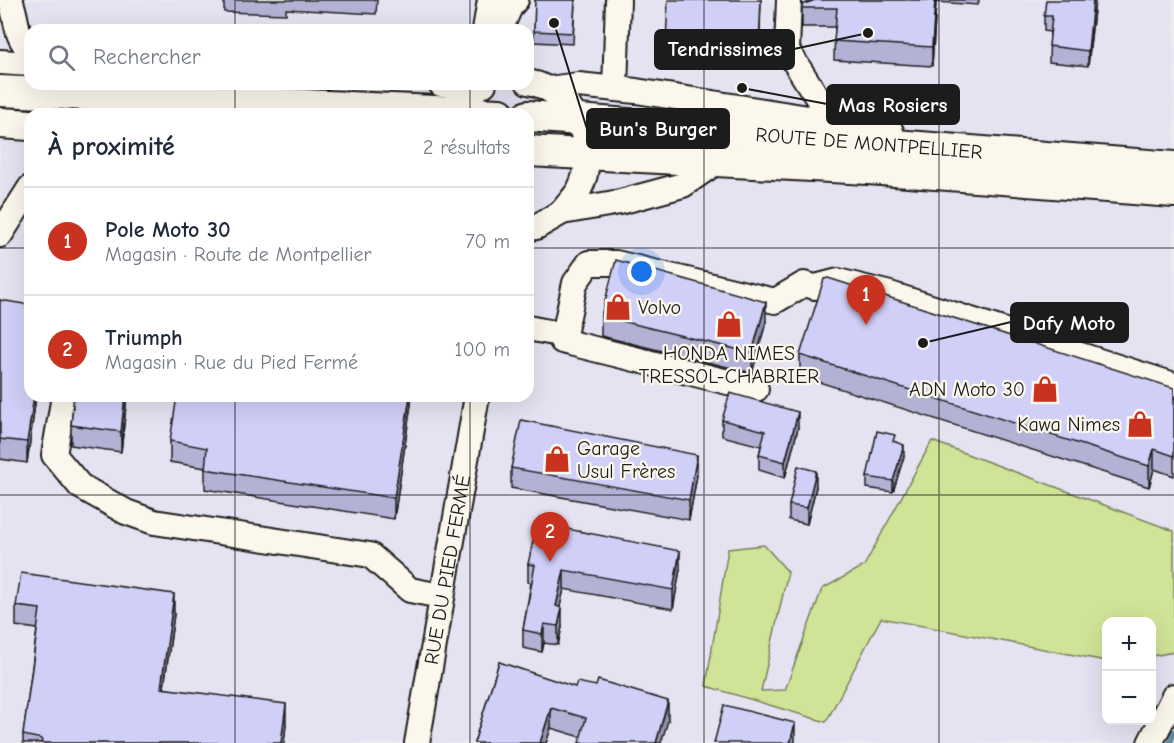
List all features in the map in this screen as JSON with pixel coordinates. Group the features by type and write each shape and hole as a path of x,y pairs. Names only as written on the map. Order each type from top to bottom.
{"main road":[{"path":"0,91 446,103 471,108"},
{"name":"ROUTE DE MONTPELLIER","path":"534,116 1174,167"},
{"path":"0,123 24,125"},
{"name":"ROUTE DE MONTPELLIER","path":"534,151 720,165 868,169 1174,192"}],"street":[{"path":"10,0 15,11 17,35 24,43"},
{"path":"486,24 490,0"},
{"path":"503,24 510,7 516,0"},
{"path":"615,89 618,0"},
{"path":"789,0 787,50 833,122"},
{"path":"0,62 24,63"},
{"path":"538,85 578,85 615,89 950,140 1000,152"},
{"path":"538,85 565,102 585,138 587,155 579,189 566,207"},
{"path":"446,103 472,90"},
{"path":"534,227 566,207 649,177 720,165"},
{"path":"0,234 24,197"},
{"path":"756,389 562,340 575,283 589,263 616,263 775,301 804,285 814,287 838,281 890,294 1174,385"},
{"path":"534,329 564,335"},
{"path":"63,402 54,455 80,486 126,512 154,522 370,555 410,590 441,596"},
{"name":"RUE DU PIED FERMÉ","path":"417,743 476,402"},
{"path":"1150,743 1174,696"}],"shaded area":[{"path":"0,0 1174,0 1174,743 0,743"}],"green space":[{"path":"932,441 1174,531 1174,652 1156,655 1156,617 1102,617 1102,660 881,618 826,722 706,686 728,549 764,545 788,572 761,691 785,690 822,589 864,566"}],"building":[{"path":"535,0 575,0 573,33 534,31"},
{"path":"668,0 761,0 759,45 666,43"},
{"path":"815,0 935,0 932,47 834,41 837,8 802,8 802,5"},
{"path":"1046,0 1093,0 1088,51 1049,46 1052,16 1044,16"},
{"path":"616,260 766,302 752,353 601,316"},
{"path":"828,278 1174,388 1174,456 1154,449 1149,466 800,355 824,279"},
{"path":"0,300 24,304 24,402 33,402 27,442 0,439"},
{"path":"730,393 798,412 785,462 759,455 765,431 722,420"},
{"path":"73,402 124,402 121,432 71,425"},
{"path":"176,402 409,402 394,498 205,469 207,448 170,441"},
{"path":"521,420 697,455 689,500 511,468"},
{"path":"877,431 895,435 893,441 904,445 893,481 867,477"},
{"path":"798,466 816,471 807,508 789,505"},
{"path":"537,523 680,551 673,590 564,570 556,606 562,608 558,626 544,624 542,634 523,630 535,565 528,564"},
{"path":"21,573 174,594 161,688 286,704 281,743 41,743 42,739 23,735 40,609 16,606"},
{"path":"499,662 575,687 577,682 596,686 598,680 668,701 656,743 579,743 586,718 551,708 540,743 474,743"},
{"path":"724,705 795,723 790,743 714,743"}],"waterway":[{"path":"1170,743 1174,732"}],"place":[{"name":"Bun's Burger","path":"554,23"},
{"name":"Tendrissimes","path":"868,33"},
{"name":"Mas Rosiers","path":"742,88"},
{"name":"Volvo","path":"618,307"},
{"name":"HONDA NIMES TRESSOL-CHABRIER","path":"729,324"},
{"name":"Pole Moto 30","path":"866,325"},
{"name":"Dafy Moto","path":"923,343"},
{"name":"ADN Moto 30","path":"1045,389"},
{"name":"Kawa Nimes","path":"1140,424"},
{"name":"Garage Usul Frères","path":"557,459"},
{"name":"Triumph","path":"550,562"}]}
